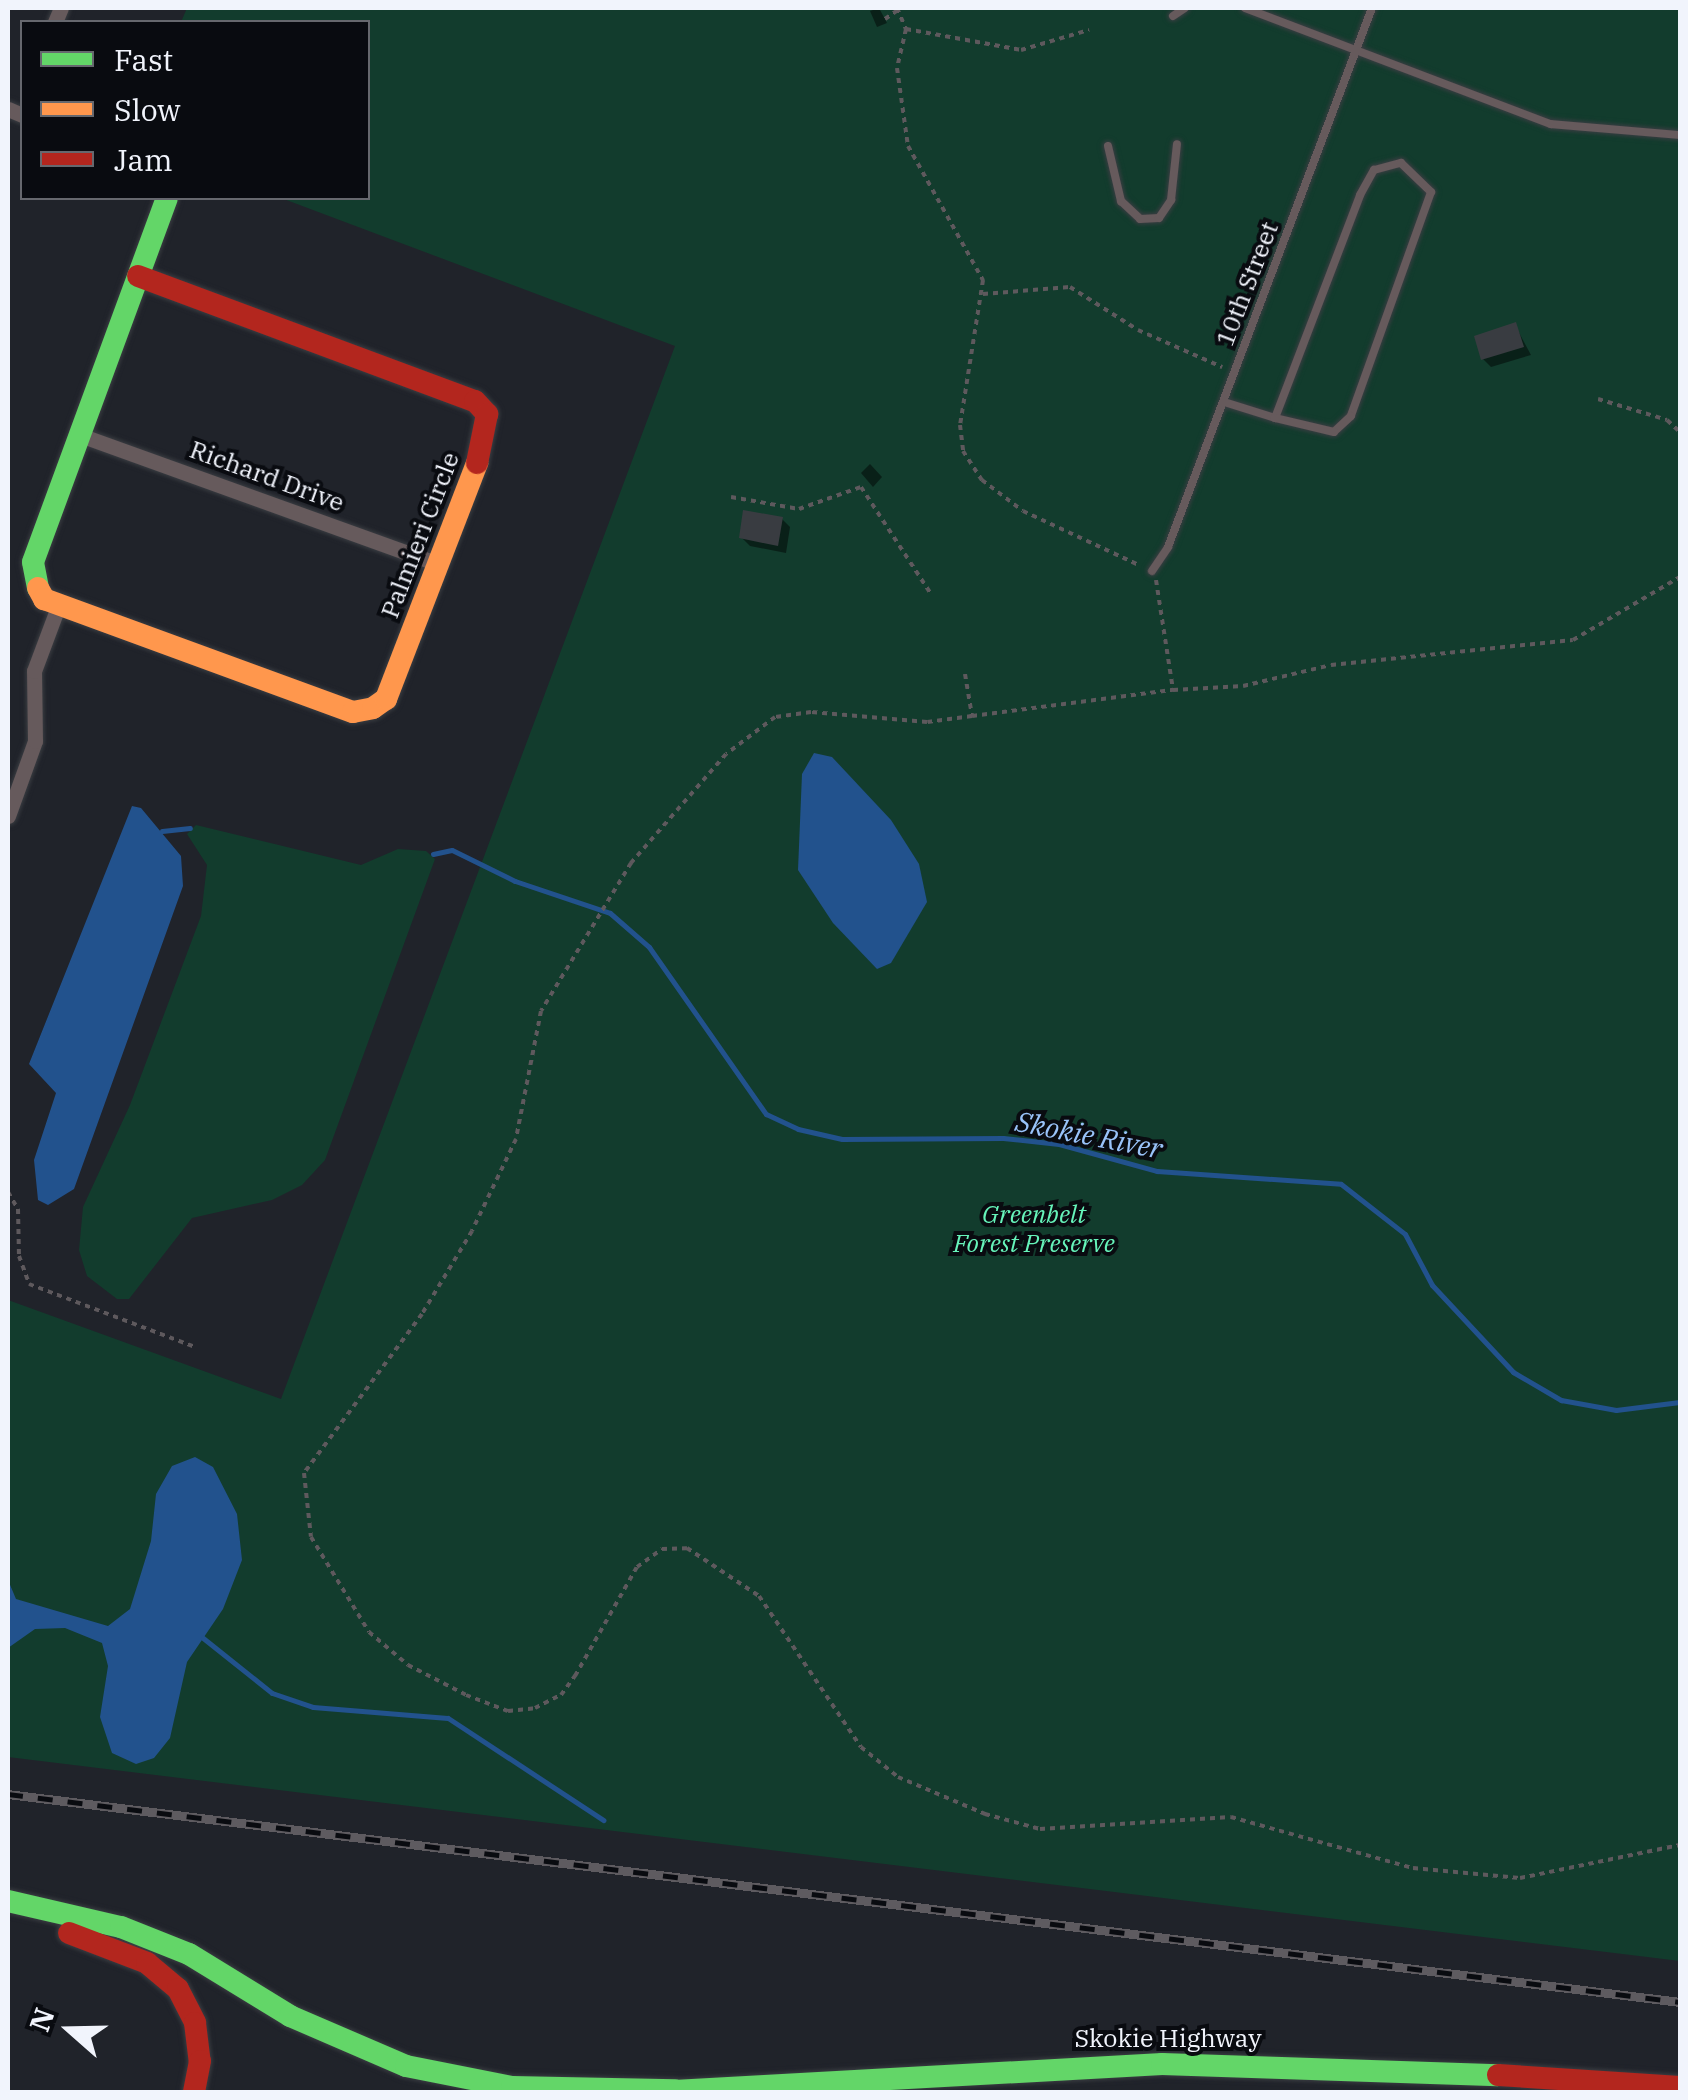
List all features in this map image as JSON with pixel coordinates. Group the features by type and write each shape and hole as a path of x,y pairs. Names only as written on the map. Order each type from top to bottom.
{"main road":[{"path":"58,604 44,599 32,562 166,200"},
{"name":"Palmieri Circle","path":"58,604 353,712 386,699 486,438 487,414 475,400 138,276"},
{"path":"8,1901 121,1927 189,1954 290,2016 360,2050 424,2071 512,2088 698,2091"},
{"path":"8,1922 91,1938 147,1963 178,1988 195,2023 200,2061 194,2092"},
{"name":"Skokie Highway","path":"656,2092 937,2072 1162,2064 1435,2069 1680,2087"}],"street":[{"name":"Richard Drive","path":"80,435 438,564"},
{"path":"8,816 35,742 34,672 58,604"}],"lane":[{"path":"1173,16 1185,8"},
{"path":"1245,8 1551,124 1680,135"},
{"name":"10th Street","path":"1152,570 1168,547 1372,8"},
{"path":"1108,146 1122,202 1140,219 1159,218 1171,200 1177,144"},
{"path":"1224,402 1275,418 1334,432 1351,416 1431,192 1401,163 1374,170 1360,195 1275,418"}],"path":[{"path":"886,19 899,8 906,29 897,68 908,146 961,232 983,294 960,425 964,451 982,480 1023,511 1152,570 1163,604 1173,690"},
{"path":"906,29 1021,50 1088,30"},
{"path":"983,294 1070,287 1138,330 1235,373"},
{"path":"1598,399 1667,420 1680,432"},
{"path":"731,497 799,510 861,487 931,594"},
{"path":"1680,577 1572,640 1331,665 1243,686 1173,690 927,722 811,712 775,717 726,754 618,883 584,934 541,1011 516,1139 472,1232 422,1314 304,1473 311,1537 369,1632 395,1654 466,1694 508,1710 535,1708 568,1686 637,1567 662,1549 687,1548 759,1596 862,1747 898,1777 985,1814 1040,1828 1231,1818 1414,1868 1520,1878 1680,1845"},
{"path":"965,674 972,716"},
{"path":"8,1192 18,1208 18,1256 29,1284 195,1347"}],"green space":[{"name":"Greenbelt Forest Preserve","path":"187,8 1680,8 1680,1961 8,1757 8,1300 281,1399 675,346 286,200 370,200 370,20 182,20"},
{"path":"196,825 361,865 398,849 426,851 435,859 325,1160 302,1185 272,1200 192,1218 129,1299 117,1299 87,1276 79,1250 83,1207 130,1105 201,916 207,865 187,834"}],"water":[{"path":"814,753 832,757 891,820 919,864 927,902 891,963 877,969 833,923 798,870 802,774"},
{"path":"132,806 141,808 181,856 183,886 74,1189 48,1205 38,1200 34,1160 56,1093 29,1064"},
{"path":"195,1457 213,1467 237,1514 242,1560 223,1609 187,1662 170,1738 154,1758 136,1764 112,1753 100,1717 108,1666 102,1643 65,1628 35,1629 8,1648 8,1580 16,1599 108,1626 130,1609 151,1541 156,1494 172,1466"}],"building":[{"path":"1516,322 1524,347 1481,360 1474,336"},
{"path":"743,510 783,517 778,546 739,538"}],"waterway":[{"path":"162,831 190,828"},
{"name":"Skokie River","path":"433,854 452,850 515,881 610,913 649,947 766,1114 798,1129 842,1139 1003,1138 1059,1144 1157,1171 1341,1184 1405,1234 1432,1285 1513,1372 1561,1400 1616,1410 1680,1402"},
{"path":"203,1638 272,1693 313,1707 448,1718 603,1820"}],"railway":[{"path":"8,1794 1680,2002"}],"traffic: fast":[{"path":"38,588 33,562 166,200"},
{"path":"8,1901 121,1927 189,1954 290,2016 406,2066 512,2087 675,2090"},
{"path":"656,2092 1162,2064 1498,2075"}],"traffic: slow":[{"path":"38,588 44,599 353,712 373,708 386,699 477,463"}],"traffic: jam":[{"path":"138,276 475,401 487,414 477,463"},
{"path":"69,1933 147,1963 178,1989 195,2023 200,2061 194,2092"},
{"path":"1498,2075 1680,2087"}]}
